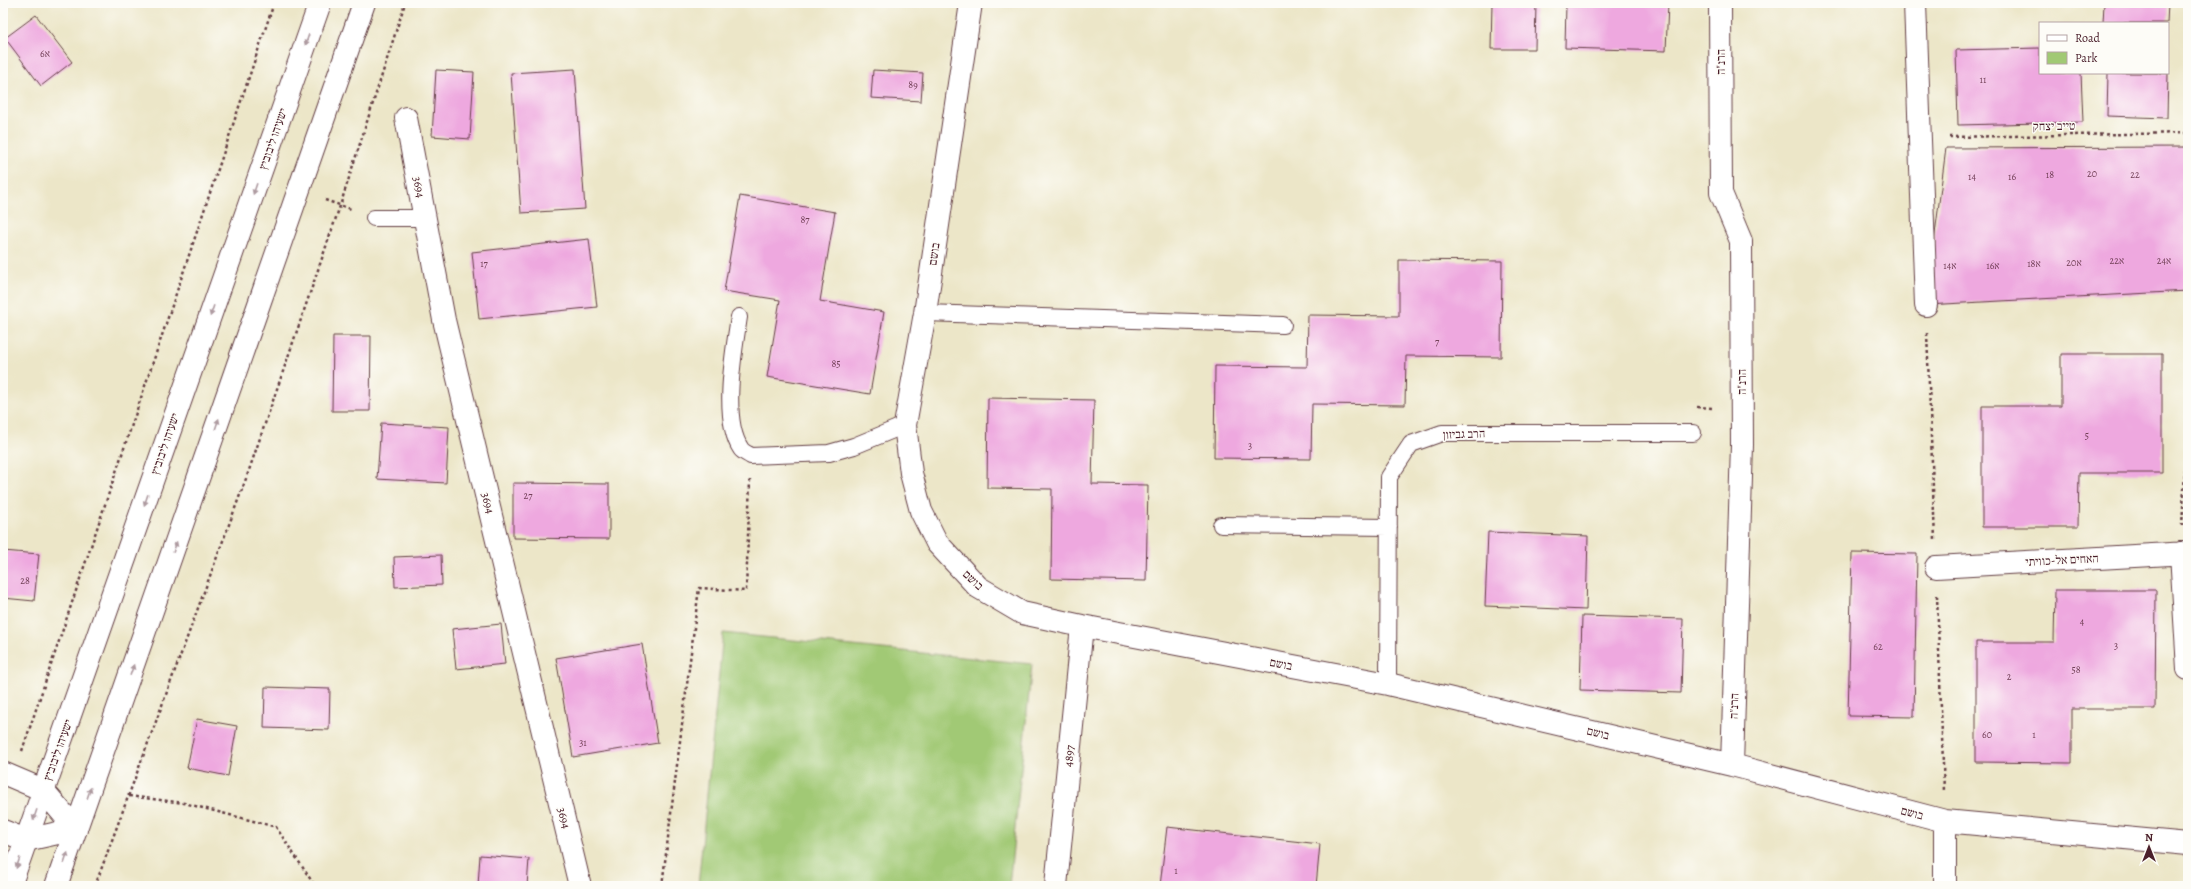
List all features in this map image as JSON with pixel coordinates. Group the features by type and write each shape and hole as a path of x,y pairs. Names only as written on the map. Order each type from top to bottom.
{"street":[{"name":"ישעיהו ליבוביץ","path":"10,886 320,3"},
{"path":"56,886 364,3"},
{"name":"בושם","path":"971,3 925,313 905,425 911,472 921,511 937,543 978,587 1022,613 1082,626 1388,684 1732,765 1945,821 2188,844"},
{"name":"הרנ\"ה","path":"1720,3 1721,193 1741,241 1742,445 1732,765"},
{"path":"1916,3 1926,304"},
{"name":"3694","path":"406,118 444,320 580,886"},
{"path":"2185,553 2188,669"},
{"name":"האחים אל-כוויתי","path":"1936,567 2185,553"},
{"name":"4897","path":"1056,886 1082,626"},
{"path":"8,775 43,790 76,829"},
{"path":"1945,821 1945,886"},
{"path":"3,831 26,840 76,829"}],"lane":[{"path":"374,218 425,218"},
{"path":"925,313 1283,325"},
{"path":"739,317 730,385 734,432 742,450 751,456 829,453 854,446 905,425"},
{"name":"הרב גביזון","path":"1388,684 1389,477 1411,444 1442,434 1693,433"},
{"path":"1221,525 1389,527"}],"path":[{"path":"8,775 274,3"},
{"path":"95,886 247,476 340,206 405,3"},
{"name":"טייב יצחק","path":"1920,137 2188,133"},
{"path":"2185,553 2188,416"},
{"path":"662,886 699,588 746,591 751,456"},
{"path":"128,796 184,803 276,827 315,886"}],"green space":[{"path":"723,633 1032,664 1009,886 698,886"}],"building":[{"path":"1492,3 1536,3 1535,49 1491,49"},
{"path":"1566,3 1668,3 1666,51 1565,48"},
{"path":"2104,3 2168,3 2167,22 2103,22"},
{"path":"36,15 72,62 41,86 5,38"},
{"path":"2039,48 2039,74 2081,74 2083,122 1958,125 1956,50"},
{"path":"575,69 585,209 521,213 511,73"},
{"path":"436,70 474,72 470,139 432,136"},
{"path":"873,70 923,73 921,101 871,98"},
{"path":"2108,74 2168,74 2167,118 2107,116"},
{"path":"2188,147 2188,291 1926,305 1946,148"},
{"path":"740,196 835,212 820,301 884,312 870,394 767,377 780,300 724,291"},
{"path":"589,239 597,307 479,319 472,252"},
{"path":"1399,260 1502,261 1501,357 1406,356 1405,405 1312,404 1311,459 1214,458 1215,366 1307,367 1308,315 1399,316"},
{"path":"333,336 371,336 370,411 332,411"},
{"path":"2061,354 2162,354 2162,473 2079,473 2078,527 1982,527 1982,406 2061,406"},
{"path":"988,398 1094,400 1092,484 1148,485 1146,581 1051,579 1052,489 987,488"},
{"path":"381,423 449,427 446,483 377,479"},
{"path":"513,483 609,484 609,539 513,538"},
{"path":"1488,532 1588,536 1586,610 1485,606"},
{"path":"3,551 39,554 34,601 3,598"},
{"path":"1852,553 1917,554 1914,717 1848,716"},
{"path":"441,555 442,585 395,587 394,557"},
{"path":"2055,590 2156,590 2155,709 2072,709 2072,763 1976,762 1976,642 2054,642"},
{"path":"1582,616 1683,619 1681,693 1580,690"},
{"path":"501,624 505,664 456,669 452,629"},
{"path":"642,644 658,743 573,757 556,658"},
{"path":"265,687 330,689 329,730 264,728"},
{"path":"197,719 237,726 228,776 187,768"},
{"path":"1167,827 1320,844 1316,886 1160,886"},
{"path":"480,855 529,859 527,886 478,886"}]}
